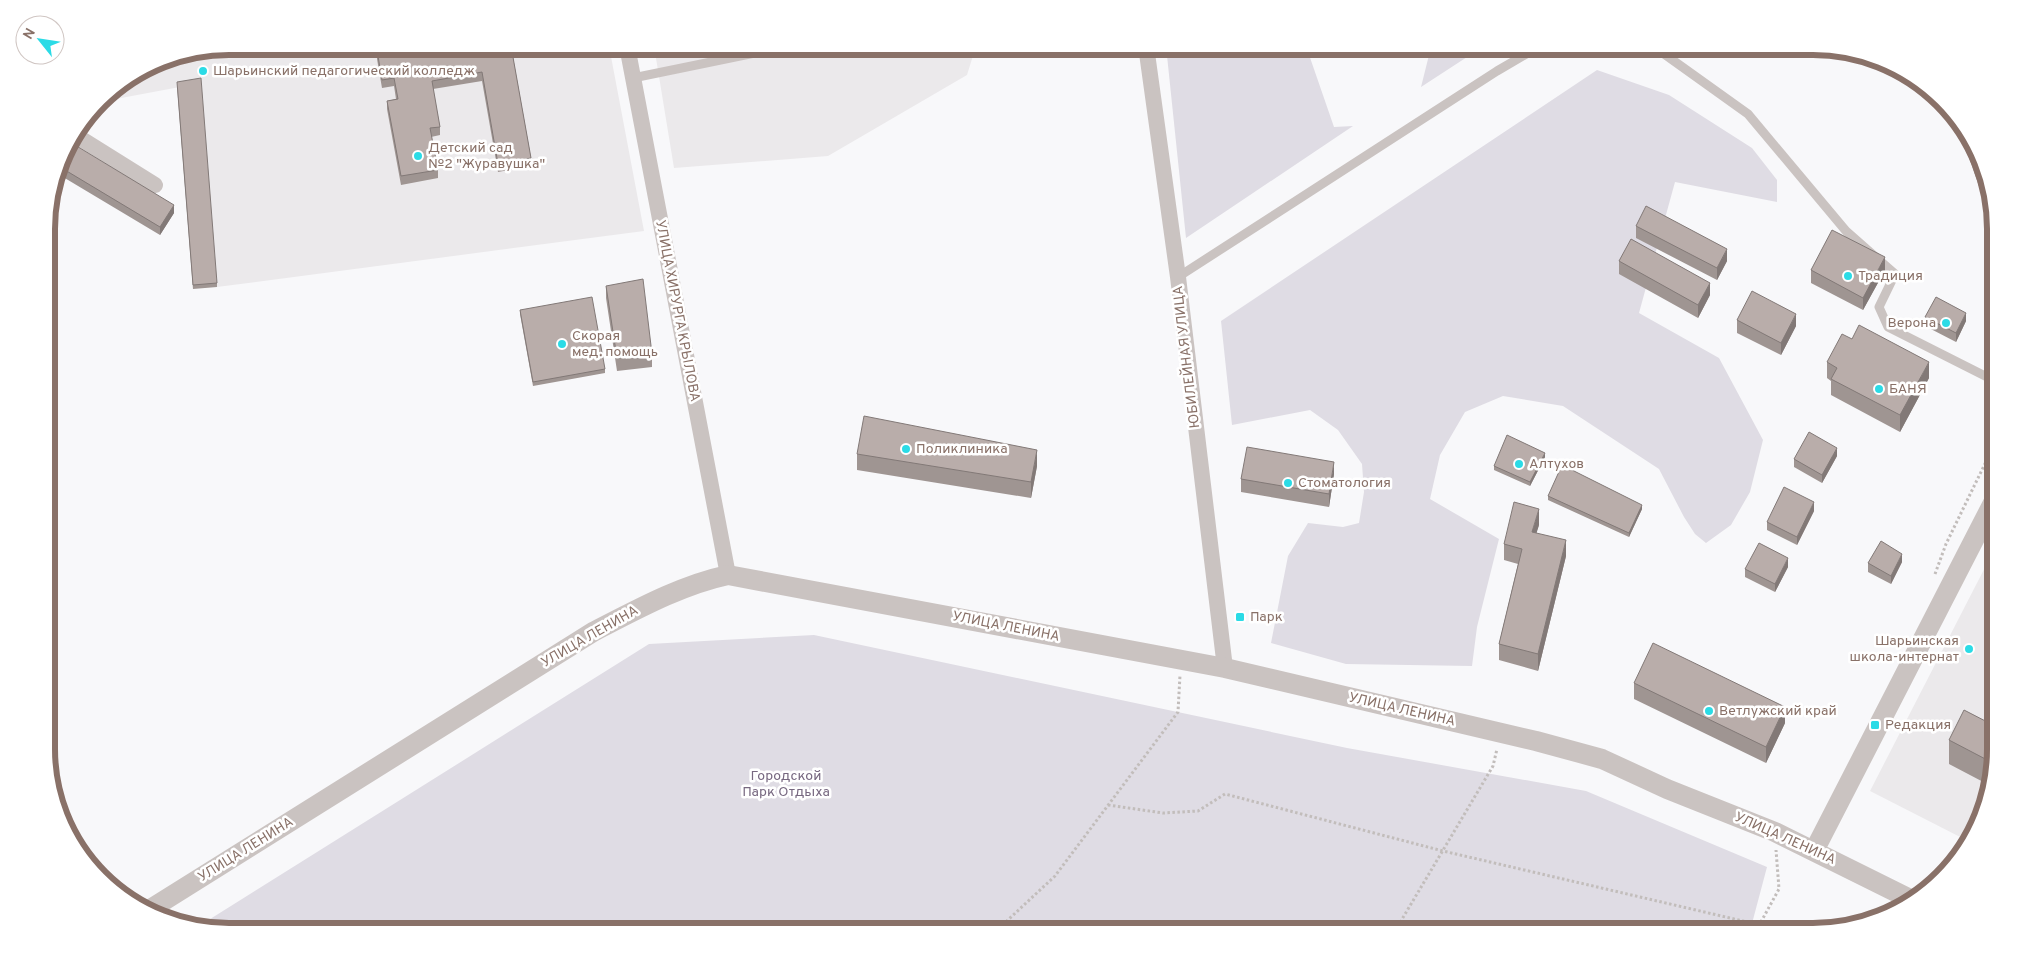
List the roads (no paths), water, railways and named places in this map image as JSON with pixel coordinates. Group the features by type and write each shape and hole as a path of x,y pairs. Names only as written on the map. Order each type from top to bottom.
{"street":[{"name":"УЛИЦА ХИРУРГА КРЫЛОВА","path":"629,55 728,575"},
{"name":"ЮБИЛЕЙНАЯ УЛИЦА","path":"1147,55 1178,277 1225,668"},
{"path":"80,138 155,185"},
{"path":"1814,851 1987,515"},
{"name":"УЛИЦА ЛЕНИНА","path":"155,906 593,632 708,579 728,575 1225,668 1536,741 1602,760 1667,789 1775,832 1905,897"}],"lane":[{"path":"633,78 745,55"},
{"path":"1178,277 1498,70 1524,55"},
{"path":"1666,55 1748,114 1846,232 1894,274 1878,307 1888,327 1987,377"}],"place":[{"name":"Шарьинский педагогический колледж","path":"203,71"},
{"name":"Детский сад №2 \"Журавушка\"","path":"418,156"},
{"name":"Традиция","path":"1848,276"},
{"name":"Верона","path":"1946,323"},
{"name":"Скорая мед. помощь","path":"562,344"},
{"name":"БАНЯ","path":"1879,389"},
{"name":"Поликлиника","path":"906,449"},
{"name":"Алтухов","path":"1519,464"},
{"name":"Стоматология","path":"1288,483"},
{"name":"Парк","path":"1240,617"},
{"name":"Шарьинская школа-интернат","path":"1969,649"},
{"name":"Ветлужский край","path":"1709,711"},
{"name":"Редакция","path":"1875,725"}],"park label":[{"name":"Городской Парк Отдыха","path":"786,784"}]}
